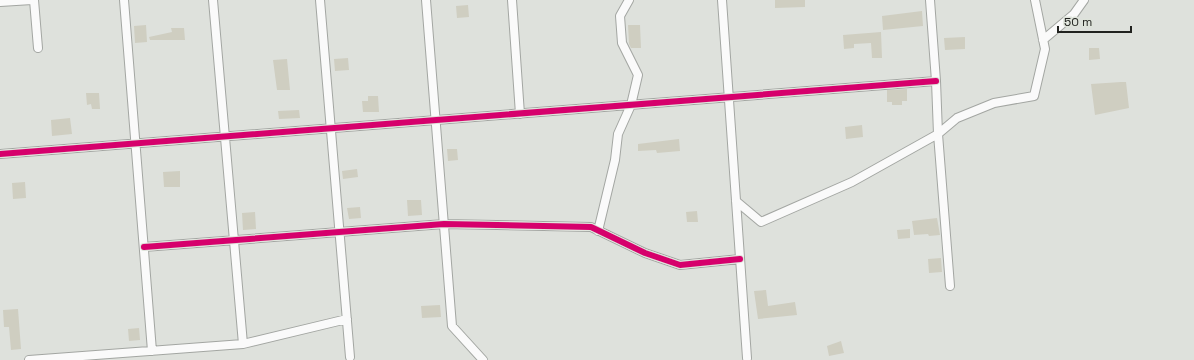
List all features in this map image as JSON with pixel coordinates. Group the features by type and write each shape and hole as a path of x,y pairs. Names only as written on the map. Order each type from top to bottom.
{"street":[{"path":"0,2 33,0 38,48"},
{"path":"124,0 152,351"},
{"path":"213,0 243,344"},
{"path":"320,0 350,357"},
{"path":"426,0 452,326 483,360"},
{"path":"512,0 520,114"},
{"path":"598,231 615,160 618,134 631,105 638,75 622,43 620,16 629,0"},
{"path":"722,0 747,358"},
{"path":"930,0 938,134 950,286"},
{"path":"736,201 761,222 852,182 938,134 956,118 994,103 1034,96 1045,49 1036,0"},
{"path":"1043,40 1074,14 1084,0"},
{"path":"0,154 936,81"},
{"path":"144,248 444,224 591,227 645,253 680,264 740,259"},
{"path":"29,360 243,344 347,319"}],"building":[{"path":"775,0 805,0 805,7 775,8"},
{"path":"468,5 469,17 457,18 456,6"},
{"path":"922,11 923,26 883,30 882,16"},
{"path":"146,25 147,42 135,43 134,26"},
{"path":"628,25 640,25 641,48 631,48 629,44"},
{"path":"171,28 184,28 185,40 150,40 149,37 172,32"},
{"path":"881,32 882,58 872,58 871,43 854,44 854,48 844,49 843,35"},
{"path":"965,37 965,49 945,50 944,38"},
{"path":"1089,48 1099,48 1100,59 1089,60"},
{"path":"348,58 349,70 335,71 334,59"},
{"path":"287,59 290,90 277,90 273,60"},
{"path":"1126,82 1129,108 1095,115 1091,84"},
{"path":"907,89 907,101 902,101 902,105 892,105 892,102 887,102 887,90"},
{"path":"86,93 99,93 100,109 92,109 91,104 87,105"},
{"path":"368,96 378,96 379,112 363,112 362,101 368,101"},
{"path":"299,110 300,118 279,119 278,111"},
{"path":"70,118 72,134 52,136 51,120"},
{"path":"862,125 863,137 846,139 845,127"},
{"path":"679,139 680,151 657,153 656,150 638,151 638,144"},
{"path":"447,149 457,149 458,160 448,161"},
{"path":"357,169 358,177 343,179 342,171"},
{"path":"180,171 180,187 164,187 163,172"},
{"path":"25,182 26,198 13,199 12,183"},
{"path":"407,200 421,200 422,215 408,216"},
{"path":"360,207 361,218 349,219 347,208"},
{"path":"697,211 698,222 687,222 686,212"},
{"path":"255,212 256,229 243,230 242,213"},
{"path":"937,218 940,235 914,235 912,221"},
{"path":"910,229 910,238 898,239 897,230"},
{"path":"941,258 942,272 929,273 928,259"},
{"path":"766,290 768,306 795,302 797,315 758,319 754,291"},
{"path":"440,305 441,317 422,318 421,306"},
{"path":"18,309 21,349 11,350 9,327 4,327 3,310"},
{"path":"139,328 140,340 129,341 128,329"},
{"path":"841,341 844,353 829,356 827,346"}],"cycle path":[{"path":"0,154 936,81"},
{"path":"144,247 444,224 591,227 645,253 680,265 740,259"}]}
